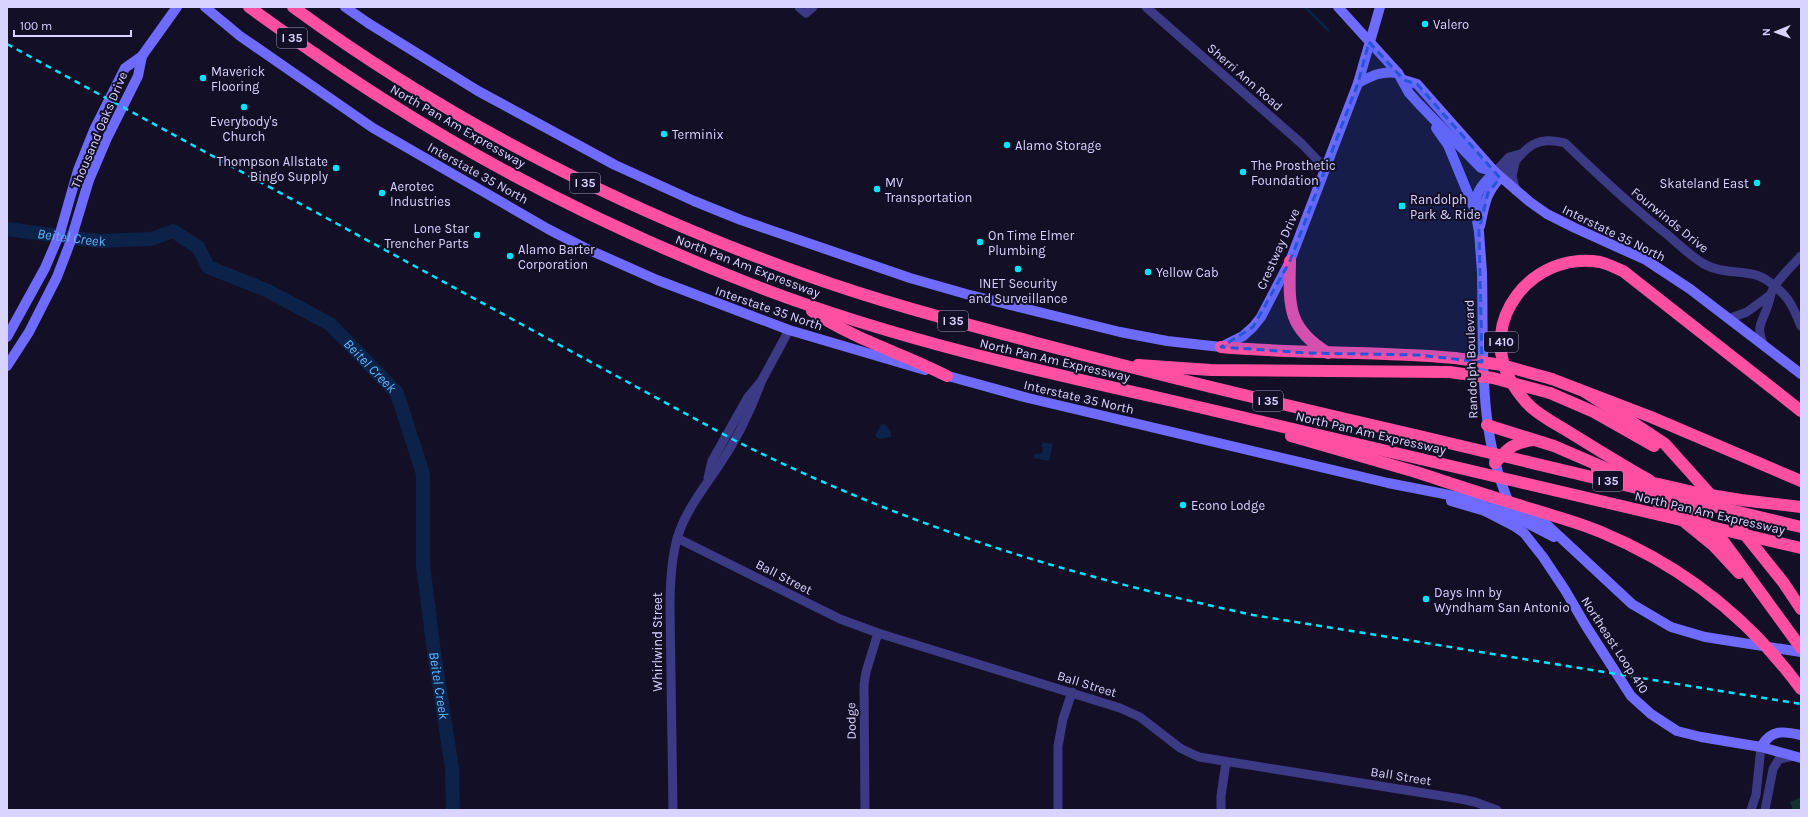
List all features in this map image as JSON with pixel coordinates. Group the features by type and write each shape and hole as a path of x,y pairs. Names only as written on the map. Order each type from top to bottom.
{"highway":[{"name":"North Pan Am Expressway","path":"249,7 330,64 393,105 462,147 514,176 652,243 761,288 800,302 892,332 989,359 1801,548"},
{"name":"North Pan Am Expressway","path":"293,7 374,64 487,132 561,172 709,238 803,274 902,307 1121,365 1801,526"},
{"path":"1290,261 1290,297 1292,314 1298,326 1306,336 1314,344 1329,353"},
{"name":"I 410","path":"1798,409 1642,285 1623,272 1602,262 1577,261 1562,263 1542,272 1532,279 1520,291 1512,302 1504,322 1501,344 1504,367 1512,382 1531,407 1588,444 1656,484 1718,534 1801,648"},
{"path":"800,302 834,326 879,347 921,363 947,376"},
{"path":"1221,347 1329,353 1418,355 1455,358 1502,365 1552,378 1638,412 1801,481"},
{"path":"1121,365 1153,365 1225,370 1449,372 1494,378 1550,393 1616,423 1671,457 1697,480"},
{"path":"1585,392 1665,444 1734,520 1783,582 1801,610"},
{"path":"1179,402 1416,472 1590,528 1655,558 1701,586 1738,618 1783,664 1801,689"},
{"path":"1487,425 1574,453 1616,473 1680,518 1713,545 1774,611"},
{"path":"1415,435 1605,472 1735,500 1801,507"},
{"path":"1495,462 1514,444 1532,440"}],"main road":[{"name":"Thousand Oaks Drive","path":"7,337 45,268 60,233 78,170 94,130 126,68 142,56 177,7"},
{"name":"Interstate 35 North","path":"205,7 294,74 373,128 548,229 657,280 789,330 876,357 1028,398 1388,483 1510,507 1541,521 1587,561 1632,604 1672,627 1705,637 1801,652"},
{"path":"218,7 223,21"},
{"path":"346,7 368,23 478,91 654,184 734,217 910,278 966,294 1112,330 1167,341 1221,347"},
{"path":"1338,7 1401,77 1409,93 1481,168 1500,174"},
{"name":"Crestway Drive","path":"1221,347 1243,336 1253,327 1261,317 1290,261 1358,83 1380,7"},
{"name":"Thousand Oaks Drive","path":"7,366 29,332 57,278 75,229 89,180 107,138 138,76 142,56"},
{"path":"1358,83 1379,73 1386,72 1417,84 1500,174"},
{"path":"1419,104 1448,145 1475,209"},
{"name":"Interstate 35 North","path":"1500,174 1516,191 1547,214 1574,228 1646,260 1690,289 1801,374"},
{"name":"Randolph Boulevard","path":"1500,174 1481,187 1477,194 1475,209 1479,230 1482,271 1483,388 1487,425 1499,481 1510,507"},
{"name":"Randolph Boulevard","path":"1479,230 1484,204 1488,193 1500,174"},
{"name":"Interstate 35 North","path":"1388,483 1485,511 1500,512 1527,523 1565,542"},
{"name":"Northeast Loop 410","path":"1485,511 1524,533 1543,557 1565,590 1586,626 1631,696 1651,714 1677,731 1701,737 1761,747 1798,757"},
{"path":"1761,747 1766,740 1774,734 1786,732 1801,735"}],"street":[{"name":"Sherri Ann Road","path":"1146,7 1302,144 1325,168"},
{"name":"Fourwinds Drive","path":"1500,174 1509,157 1520,154 1533,144 1554,140 1565,143 1629,205 1703,264 1722,272 1760,276 1774,286 1786,296 1792,304 1801,326"},
{"name":"Fourwinds Drive","path":"1500,174 1515,163 1520,154"},
{"path":"1515,163 1512,176 1516,191"},
{"path":"1764,346 1760,337 1760,323 1768,305 1770,295 1774,286 1801,256"},
{"path":"1728,318 1746,312 1770,295"},
{"name":"Whirlwind Street","path":"673,810 670,581 678,538 683,524 708,481 719,466 754,402 762,380 789,330"},
{"name":"Ball Street","path":"678,538 840,619 878,633 1120,708 1140,717 1170,741 1191,754 1199,757 1461,799 1475,802 1497,810"},
{"name":"Dodge","path":"865,810 864,685 866,672 878,633"},
{"path":"1058,810 1058,746 1063,719 1072,692"},
{"path":"1751,810 1756,795 1761,747"},
{"path":"1765,810 1773,769 1779,759 1798,757"},
{"path":"1221,810 1221,796 1226,762"}],"highlighted area":[{"path":"1369,42 1404,80 1417,84 1500,178 1488,193 1479,230 1482,362 1418,355 1308,353 1221,347 1253,327 1290,261 1358,83"}],"green space":[{"path":"1801,797 1801,810 1793,810 1790,802"}],"water":[{"path":"882,424 886,425 891,432 891,437 879,439 876,437 876,434"},
{"path":"1043,442 1053,444 1049,461 1033,458 1035,454 1042,453 1043,448 1041,446"}],"waterway":[{"path":"1305,7 1328,30"},
{"name":"Beitel Creek","path":"7,229 99,241 151,239 173,231 198,247 208,267 266,290 330,324 397,393 423,474 423,565 434,652 452,768 453,810"}],"railway":[{"path":"7,44 734,440 820,481 909,517 999,549 1045,563 1132,587 1253,615 1801,704"}],"place":[{"name":"Valero","path":"1425,24"},
{"name":"Maverick Flooring","path":"203,78"},
{"name":"Everybody's Church","path":"244,107"},
{"name":"Terminix","path":"664,134"},
{"name":"Alamo Storage","path":"1007,145"},
{"name":"Thompson Allstate Bingo Supply","path":"336,168"},
{"name":"The Prosthetic Foundation","path":"1243,172"},
{"name":"Skateland East","path":"1757,183"},
{"name":"MV Transportation","path":"877,189"},
{"name":"Aerotec Industries","path":"382,193"},
{"name":"Randolph Park & Ride","path":"1402,206"},
{"name":"Lone Star Trencher Parts","path":"477,235"},
{"name":"On Time Elmer Plumbing","path":"980,242"},
{"name":"Alamo Barter Corporation","path":"510,256"},
{"name":"INET Security and Surveillance","path":"1018,269"},
{"name":"Yellow Cab","path":"1148,272"},
{"name":"Econo Lodge","path":"1183,505"},
{"name":"Days Inn by Wyndham San Antonio","path":"1426,599"}]}
